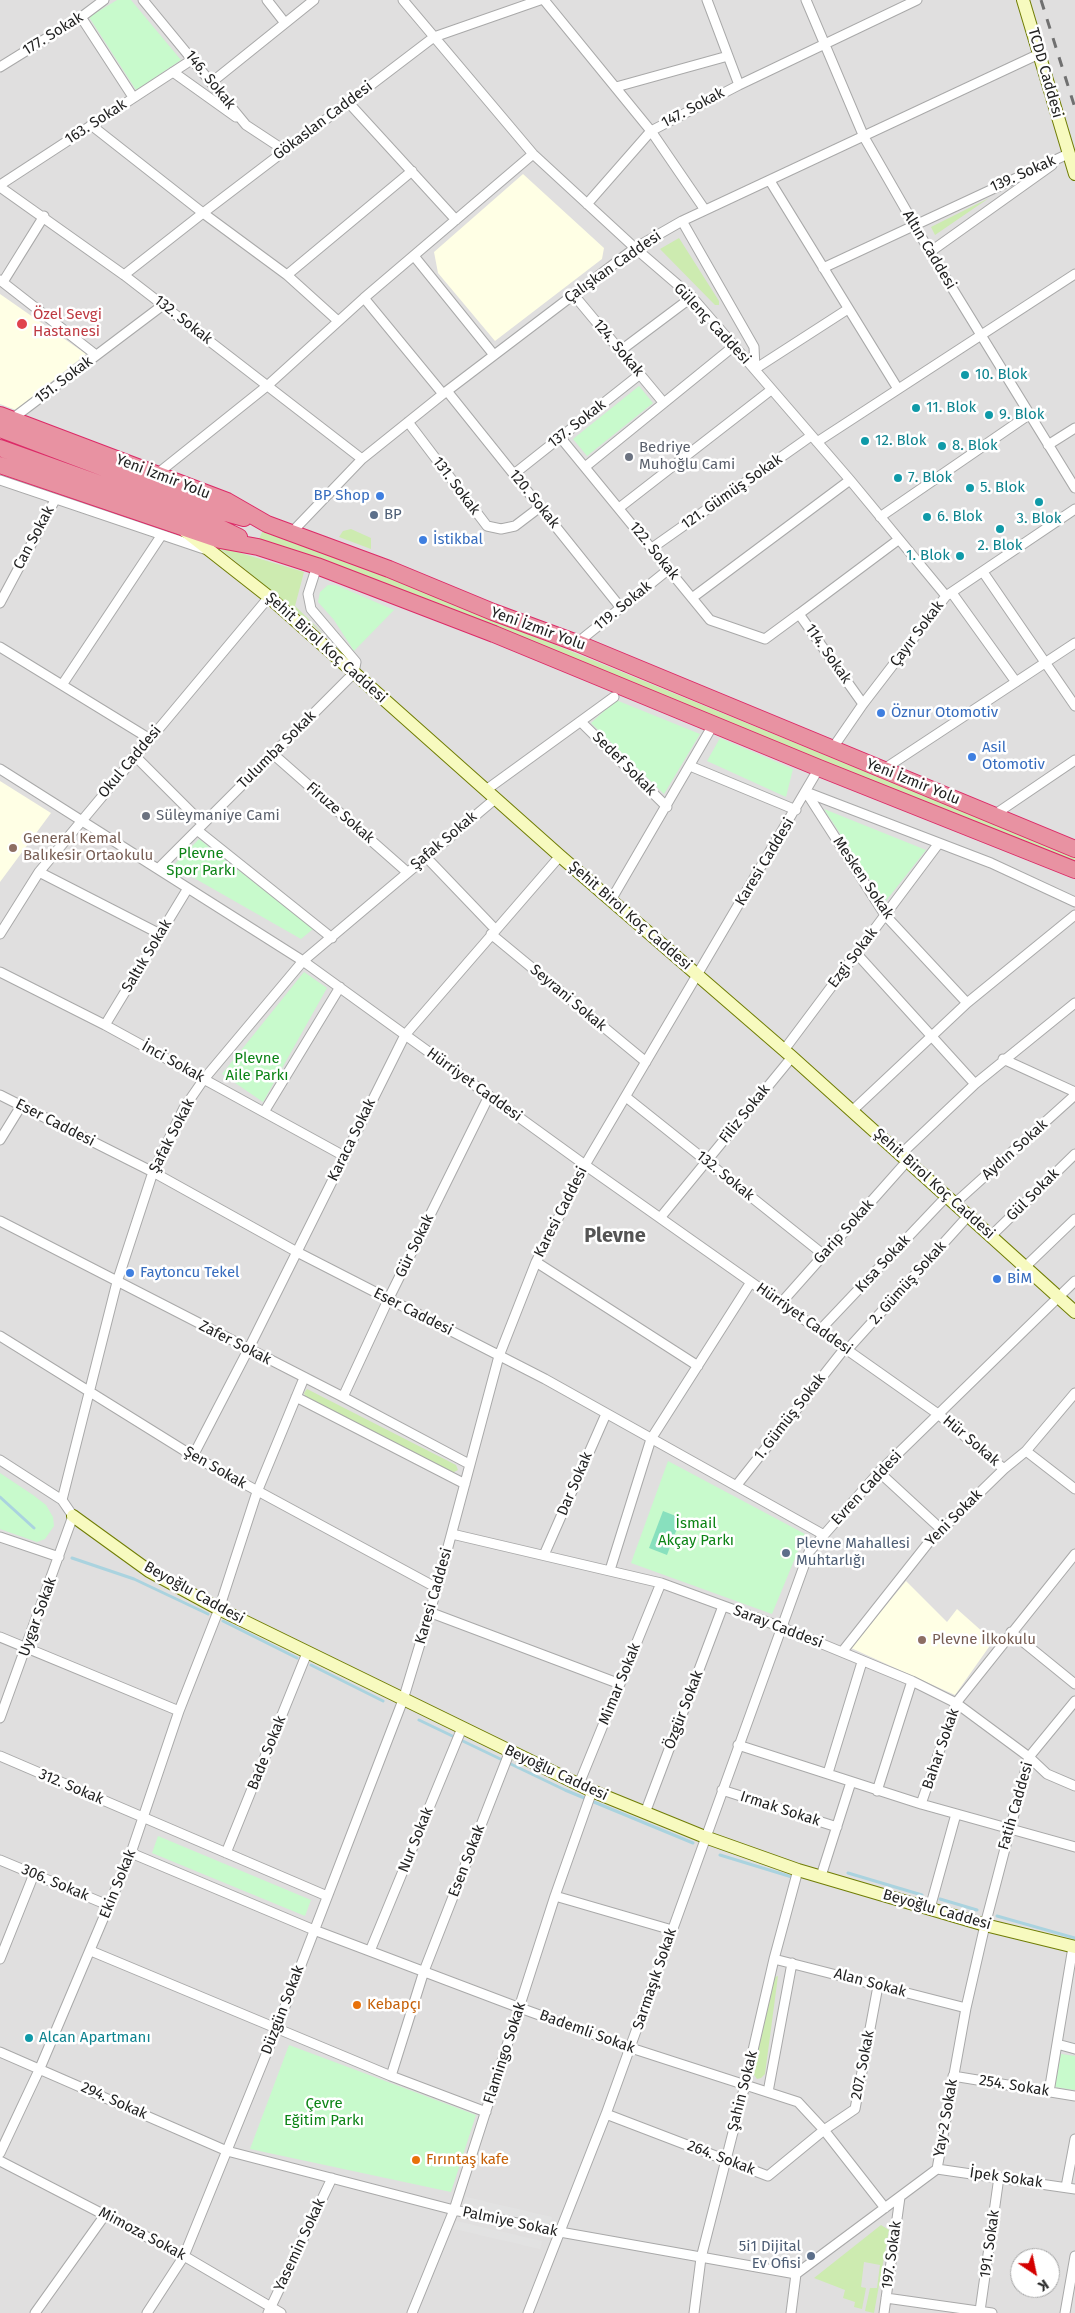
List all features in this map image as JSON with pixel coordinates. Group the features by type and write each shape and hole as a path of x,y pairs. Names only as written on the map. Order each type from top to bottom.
{"highway":[{"name":"Yeni İzmir Yolu","path":"4,421 157,474 227,501 267,524 292,532 493,612 577,642 1075,848"},
{"name":"Yeni İzmir Yolu","path":"4,421 212,516"},
{"name":"Yeni İzmir Yolu","path":"0,448 212,516"},
{"name":"Yeni İzmir Yolu","path":"0,465 220,540 258,547 317,566 494,634 713,725 1075,870"},
{"path":"212,516 267,524"},
{"path":"212,516 258,547"}],"main road":[{"name":"TCDD Caddesi","path":"1023,0 1075,174"},
{"name":"Şehit Birol Koç Caddesi","path":"179,526 269,597 560,856 788,1053 1075,1312"},
{"name":"Beyoğlu Caddesi","path":"74,1516 149,1571 219,1609 403,1700 461,1731 579,1784 591,1793 704,1837 798,1870 985,1925 1074,1947"}],"street":[{"name":"177. Sokak","path":"0,67 81,17 104,0"},
{"name":"146. Sokak","path":"143,0 246,125 284,150"},
{"path":"267,0 285,23"},
{"path":"212,82 314,0"},
{"name":"Gülenç Caddesi","path":"403,0 534,154 635,248 692,297 850,480 898,540 949,595 1016,682"},
{"name":"Gökaslan Caddesi","path":"124,275 284,150 434,37 521,3 540,0"},
{"path":"544,0 651,131 705,210"},
{"path":"707,0 739,85"},
{"name":"Altın Caddesi","path":"806,0 864,137 913,224 1075,488"},
{"name":"147. Sokak","path":"587,204 651,131 739,85 916,0"},
{"path":"81,17 133,97"},
{"name":"Çalışkan Caddesi","path":"292,532 362,459 445,392 635,248 682,221 1039,54"},
{"path":"616,86 728,56"},
{"name":"163. Sokak","path":"0,186 192,59"},
{"path":"173,72 246,125"},
{"path":"348,102 456,220"},
{"path":"91,125 286,275 338,321"},
{"path":"157,474 267,386 364,298 534,154"},
{"name":"139. Sokak","path":"823,268 913,224 1068,154"},
{"name":"139. Sokak","path":"930,252 1068,154"},
{"path":"286,275 412,171"},
{"path":"770,181 898,389"},
{"name":"132. Sokak","path":"0,186 124,275 362,459"},
{"path":"44,216 1,281 96,355"},
{"path":"682,221 754,347 754,369"},
{"path":"414,256 494,355"},
{"name":"121. Gümüş Sokak","path":"652,548 814,439 898,389 1075,274"},
{"name":"124. Sokak","path":"573,294 663,402"},
{"path":"620,351 692,297"},
{"name":"120. Sokak","path":"364,298 514,474 621,608"},
{"name":"151. Sokak","path":"4,421 163,305"},
{"path":"754,369 848,309"},
{"path":"585,467 734,346"},
{"name":"137. Sokak","path":"514,474 640,375"},
{"path":"619,508 771,390"},
{"path":"880,517 1030,414"},
{"name":"131. Sokak","path":"408,422 487,526 501,529 515,526 540,507"},
{"path":"1048,444 1075,428"},
{"name":"122. Sokak","path":"560,437 710,620 765,639"},
{"path":"0,480 161,536 209,550"},
{"path":"692,598 850,480"},
{"name":"Can Sokak","path":"0,603 55,500"},
{"name":"Çayır Sokak","path":"832,748 863,704 949,595 1075,509"},
{"path":"62,685 161,536"},
{"path":"799,614 898,540"},
{"path":"317,566 308,594 311,609 356,662 354,673"},
{"name":"119. Sokak","path":"577,642 669,569"},
{"path":"983,572 1075,706"},
{"name":"Okul Caddesi","path":"0,934 39,872 269,597"},
{"name":"114. Sokak","path":"765,639 799,614 863,704"},
{"path":"884,769 1075,643"},
{"path":"0,647 150,739"},
{"name":"Tulumba Sokak","path":"158,869 354,673"},
{"name":"Şafak Sokak","path":"62,1500 117,1282 153,1172 184,1108 204,1079 303,961 426,857 491,794 614,697"},
{"name":"Sedef Sokak","path":"581,722 667,807"},
{"path":"611,900 667,807 713,725"},
{"name":"Firuze Sokak","path":"273,754 407,872"},
{"path":"136,756 200,827 332,938"},
{"path":"994,815 1075,760"},
{"path":"690,766 796,810"},
{"name":"Karesi Caddesi","path":"403,1700 437,1588 499,1356 536,1262 585,1165 796,810 819,768"},
{"name":"Hürriyet Caddesi","path":"0,769 303,961 585,1165 938,1414"},
{"path":"806,792 991,863 1075,902"},
{"name":"Mesken Sokak","path":"806,792 885,915 967,1003"},
{"name":"Ezgi Sokak","path":"788,1053 856,953 939,843"},
{"name":"Karaca Sokak","path":"193,1456 405,1035 493,931 560,856"},
{"name":"Seyrani Sokak","path":"426,857 493,931 646,1062"},
{"path":"39,872 160,934"},
{"name":"Saltık Sokak","path":"105,1024 188,888"},
{"path":"852,1111 967,1003 1075,915"},
{"path":"856,953 975,1084"},
{"name":"İnci Sokak","path":"0,972 105,1024 344,1156"},
{"path":"264,1112 340,988"},
{"name":"Garip Sokak","path":"781,1303 905,1157 975,1084 1003,1059 1075,1003"},
{"name":"Filiz Sokak","path":"660,1218 788,1053"},
{"path":"1003,1059 1075,1094"},
{"name":"Aydın Sokak","path":"950,1200 1075,1094"},
{"name":"Eser Caddesi","path":"0,1095 153,1172 297,1252 499,1356 824,1535"},
{"name":"Gür Sokak","path":"343,1397 388,1300 489,1096"},
{"name":"132. Sokak","path":"626,1097 824,1254"},
{"path":"0,1140 20,1106"},
{"name":"Gül Sokak","path":"991,1236 1075,1154"},
{"name":"Kısa Sokak","path":"820,1330 950,1200"},
{"name":"2. Gümüş Sokak","path":"846,1349 968,1216"},
{"path":"1025,1267 1075,1219"},
{"name":"Zafer Sokak","path":"0,1221 248,1350 343,1397 469,1464"},
{"path":"536,1262 698,1366"},
{"name":"Evren Caddesi","path":"704,1837 809,1552 879,1472 1075,1281"},
{"path":"610,1570 651,1439 751,1282"},
{"name":"Şen Sokak","path":"0,1336 193,1456 437,1588"},
{"name":"1. Gümüş Sokak","path":"736,1486 846,1349"},
{"name":"Ekin Sokak","path":"0,2153 40,2068 131,1853 180,1711 219,1609 257,1492 304,1378"},
{"name":"Yeni Sokak","path":"842,1652 929,1542 1004,1469 1026,1451 1075,1393"},
{"path":"296,1397 465,1484"},
{"name":"Dar Sokak","path":"544,1555 606,1414"},
{"name":"Hür Sokak","path":"938,1414 1004,1469"},
{"path":"1026,1451 1075,1490"},
{"path":"0,1460 62,1500 74,1516"},
{"path":"879,1472 942,1530"},
{"name":"Uygar Sokak","path":"0,1718 74,1516"},
{"name":"Saray Caddesi","path":"452,1534 661,1583 781,1627 912,1681 956,1704 1030,1757 1047,1774 1075,1786"},
{"path":"0,1537 59,1557"},
{"name":"Bahar Sokak","path":"921,1804 956,1704 1011,1632 1075,1554"},
{"name":"Mimar Sokak","path":"579,1784 661,1583"},
{"name":"Özgür Sokak","path":"645,1813 723,1606"},
{"path":"430,1612 620,1684"},
{"path":"1011,1632 1075,1684"},
{"path":"0,1637 180,1711"},
{"name":"Bade Sokak","path":"226,1853 307,1653"},
{"path":"828,1773 862,1662"},
{"path":"877,1790 912,1681"},
{"name":"Düzgün Sokak","path":"147,2313 184,2256 276,2030 403,1700"},
{"name":"Fatih Caddesi","path":"985,1925 1030,1757 1075,1701"},
{"name":"Nur Sokak","path":"370,1951 461,1731"},
{"path":"738,1745 921,1804 1075,1847"},
{"name":"Esen Sokak","path":"391,2076 424,1972 509,1754"},
{"name":"312. Sokak","path":"0,1756 327,1896"},
{"path":"821,1876 851,1782"},
{"name":"Irmak Sokak","path":"722,1790 837,1827"},
{"name":"Flamingo Sokak","path":"412,2313 454,2210 555,1896 591,1793"},
{"path":"930,1908 956,1814"},
{"name":"Sarmaşık Sokak","path":"528,2313 631,2048 704,1837"},
{"name":"Bademli Sokak","path":"131,1853 314,1930 520,2008 631,2048 798,2102 824,2130 885,2208"},
{"name":"306. Sokak","path":"0,1860 110,1906"},
{"name":"Şahin Sokak","path":"694,2313 701,2258 745,2086 774,1959 798,1870"},
{"path":"0,1959 34,1874"},
{"path":"555,1896 672,1930"},
{"name":"Yay-2 Sokak","path":"796,2274 900,2198 937,2168 966,2008 985,1925"},
{"path":"1049,2092 1074,1947"},
{"path":"91,1950 276,2030 486,2112"},
{"name":"Alan Sokak","path":"774,1959 966,2008"},
{"path":"768,2092 792,1963"},
{"name":"207. Sokak","path":"824,2130 855,2109 878,1986"},
{"path":"1057,2044 1075,2049"},
{"name":"294. Sokak","path":"0,2052 227,2151"},
{"name":"254. Sokak","path":"953,2076 1075,2096"},
{"name":"264. Sokak","path":"606,2114 768,2176 824,2130"},
{"path":"1070,2188 1075,2139"},
{"name":"Palmiye Sokak","path":"227,2151 454,2210 560,2232 796,2274"},
{"name":"Mimoza Sokak","path":"0,2160 184,2256 269,2310 281,2313"},
{"name":"İpek Sokak","path":"937,2168 1070,2188"},
{"name":"191. Sokak","path":"980,2311 999,2177"},
{"name":"Yasemin Sokak","path":"269,2310 332,2178"},
{"name":"197. Sokak","path":"884,2313 900,2198"},
{"path":"35,2313 105,2215"},
{"path":"1065,2313 1075,2256"},
{"path":"791,2313 796,2274"},
{"path":"886,2298 941,2310 992,2313"}],"shaded area":[{"path":"0,0 1075,0 1075,2313 0,2313"},
{"path":"523,174 604,248 602,259 495,341 438,273 434,252"},
{"name":"Özel Sevgi Hastanesi","path":"0,294 86,354 16,410 0,404"},
{"name":"General Kemal Balıkesir Ortaokulu","path":"0,781 51,813 0,882"},
{"name":"Plevne İlkokulu","path":"906,1581 947,1622 957,1609 984,1633 989,1647 955,1695 851,1648"},
{"path":"466,2197 552,2217 550,2225 464,2205"},
{"path":"456,2221 542,2241 540,2249 454,2229"}],"green space":[{"path":"117,0 131,0 181,60 136,90 89,17"},
{"path":"989,198 935,235 931,227"},
{"path":"679,238 719,301 719,305 715,305 660,249"},
{"path":"639,386 653,403 587,456 573,439"},
{"path":"351,529 371,538 371,549 339,537 343,531"},
{"path":"263,530 406,584 1075,857 1075,863 403,591 259,539"},
{"path":"217,546 304,572 295,606 324,634"},
{"path":"328,585 336,585 394,610 354,651 334,620 318,602 320,592"},
{"path":"616,700 700,734 664,794 591,723"},
{"path":"720,738 793,769 786,797 707,761"},
{"path":"824,809 926,850 885,902"},
{"name":"Plevne Spor Parkı","path":"199,839 313,929 301,939 173,866"},
{"name":"Plevne Aile Parkı","path":"304,972 327,988 263,1102 222,1074"},
{"path":"307,1389 456,1465 458,1470 452,1473 306,1398 304,1393"},
{"name":"İsmail Akçay Parkı","path":"668,1461 805,1534 772,1614 631,1563"},
{"path":"0,1473 46,1505 53,1517 54,1526 45,1539 37,1542 0,1529"},
{"path":"663,1511 681,1518 667,1555 649,1548"},
{"path":"158,1836 311,1900 305,1916 152,1853"},
{"path":"778,1976 765,2074 757,2079 752,2072 775,1977"},
{"name":"Çevre Eğitim Parkı","path":"289,2045 476,2115 451,2192 250,2149"},
{"path":"1061,2054 1075,2056 1075,2090 1055,2087"},
{"path":"881,2225 889,2230 874,2313 865,2311 870,2288 877,2288 880,2265 864,2262 861,2287 866,2288 862,2309 854,2307 855,2302 843,2298 845,2290 814,2278"}],"waterway":[{"path":"0,1497 34,1528"},
{"path":"72,1558 134,1579 208,1614"},
{"path":"223,1621 297,1658"},
{"path":"311,1665 383,1701"},
{"path":"419,1720 565,1790 693,1843"},
{"path":"720,1855 792,1877"},
{"path":"848,1873 922,1895"},
{"path":"940,1899 977,1910"},
{"path":"997,1916 1075,1938"}],"railway":[{"path":"1041,0 1075,108"}],"place":[{"name":"Özel Sevgi Hastanesi","path":"22,324"},
{"name":"10. Blok","path":"965,375"},
{"name":"11. Blok","path":"916,408"},
{"name":"9. Blok","path":"989,415"},
{"name":"12. Blok","path":"865,441"},
{"name":"8. Blok","path":"942,446"},
{"name":"Bedriye Muhoğlu Cami","path":"629,457"},
{"name":"7. Blok","path":"898,478"},
{"name":"5. Blok","path":"970,488"},
{"name":"BP Shop","path":"380,496"},
{"name":"3. Blok","path":"1039,502"},
{"name":"BP","path":"374,515"},
{"name":"6. Blok","path":"927,517"},
{"name":"2. Blok","path":"1000,529"},
{"name":"İstikbal","path":"423,540"},
{"name":"1. Blok","path":"960,556"},
{"name":"Öznur Otomotiv","path":"881,713"},
{"name":"Asil Otomotiv","path":"972,757"},
{"name":"Süleymaniye Cami","path":"146,816"},
{"name":"General Kemal Balıkesir Ortaokulu","path":"13,848"},
{"name":"Faytoncu Tekel","path":"130,1273"},
{"name":"BİM","path":"997,1279"},
{"name":"Plevne Mahallesi Muhtarlığı","path":"786,1553"},
{"name":"Plevne İlkokulu","path":"922,1640"},
{"name":"Kebapçı","path":"357,2005"},
{"name":"Alcan Apartmanı","path":"29,2038"},
{"name":"Fırıntaş kafe","path":"416,2160"},
{"name":"5i1 Dijital Ev Ofisi","path":"811,2256"}],"district":[{"name":"Plevne","path":"615,1236"}]}
